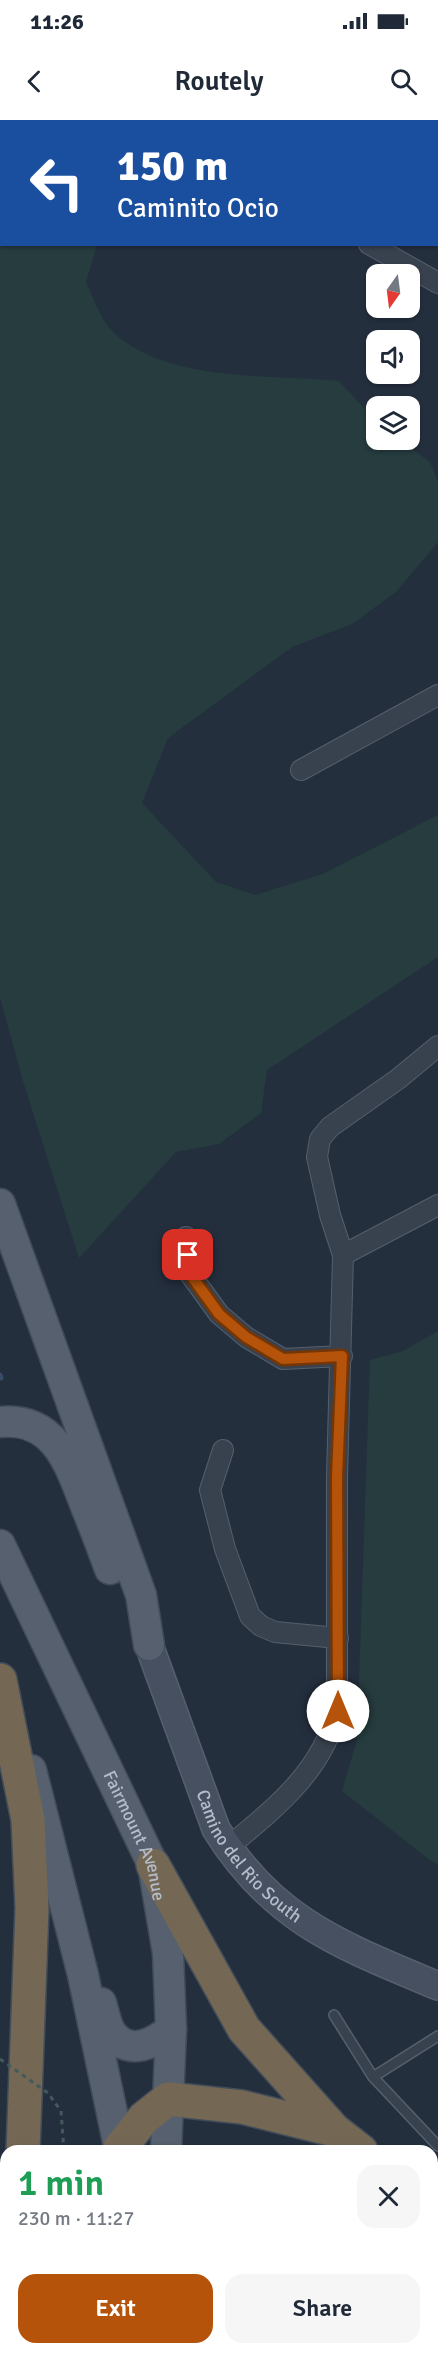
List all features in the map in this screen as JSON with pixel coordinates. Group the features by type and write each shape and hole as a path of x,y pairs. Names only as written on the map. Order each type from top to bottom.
{"highway":[{"path":"0,1680 28,1820 32,1908 23,2145"},
{"path":"153,1865 244,2029 334,2130 353,2145"},
{"path":"0,2145 27,2033"},
{"path":"124,2145 144,2118 168,2099 242,2107 334,2130"}],"main road":[{"path":"0,1204 141,1595 148,1646"},
{"path":"0,1422 18,1420 38,1428 56,1444 70,1464 123,1600 148,1646"},
{"name":"Fairmount Avenue","path":"0,1545 153,1865 168,1953 171,2029 166,2145"},
{"path":"0,1666 39,1796 84,1975 119,2145"},
{"path":"84,1975 96,1988 112,2034 124,2044 140,2047 157,2042 171,2029"}],"street":[{"path":"373,246 438,283"},
{"path":"301,770 438,695"},
{"path":"227,1848 287,1798 331,1737 338,1711 337,1477 344,1255 330,1215 317,1157 320,1138 330,1127 398,1079 438,1047"},
{"path":"344,1255 438,1205"},
{"path":"186,1237 190,1274 219,1314 246,1337 283,1359 342,1356"},
{"path":"223,1450 210,1490 225,1549 250,1616 261,1626 275,1632 338,1638"},
{"name":"Camino del Rio South","path":"148,1646 216,1829 227,1848 263,1891 305,1924 346,1947 438,1986"}],"lane":[{"path":"334,2015 373,2077 437,2145"},
{"path":"373,2077 438,2036"}],"path":[{"path":"0,2059 48,2093 61,2111 64,2145"}],"green space":[{"path":"0,246 97,246 86,282 104,321 112,331 134,348 160,360 220,373 339,381 366,410 366,450 414,450 430,462 438,482 438,542 396,592 352,624 292,647 168,738 142,803 216,882 255,895 323,874 438,815 438,957 267,1070 261,1113 219,1144 176,1152 79,1258 22,1078 0,997"},
{"path":"438,1331 438,1864 431,1861 342,1791 357,1740 370,1360 403,1351"}],"route":[{"path":"188,1255 190,1274 219,1314 246,1337 283,1359 342,1356 337,1477 338,1711"}]}
